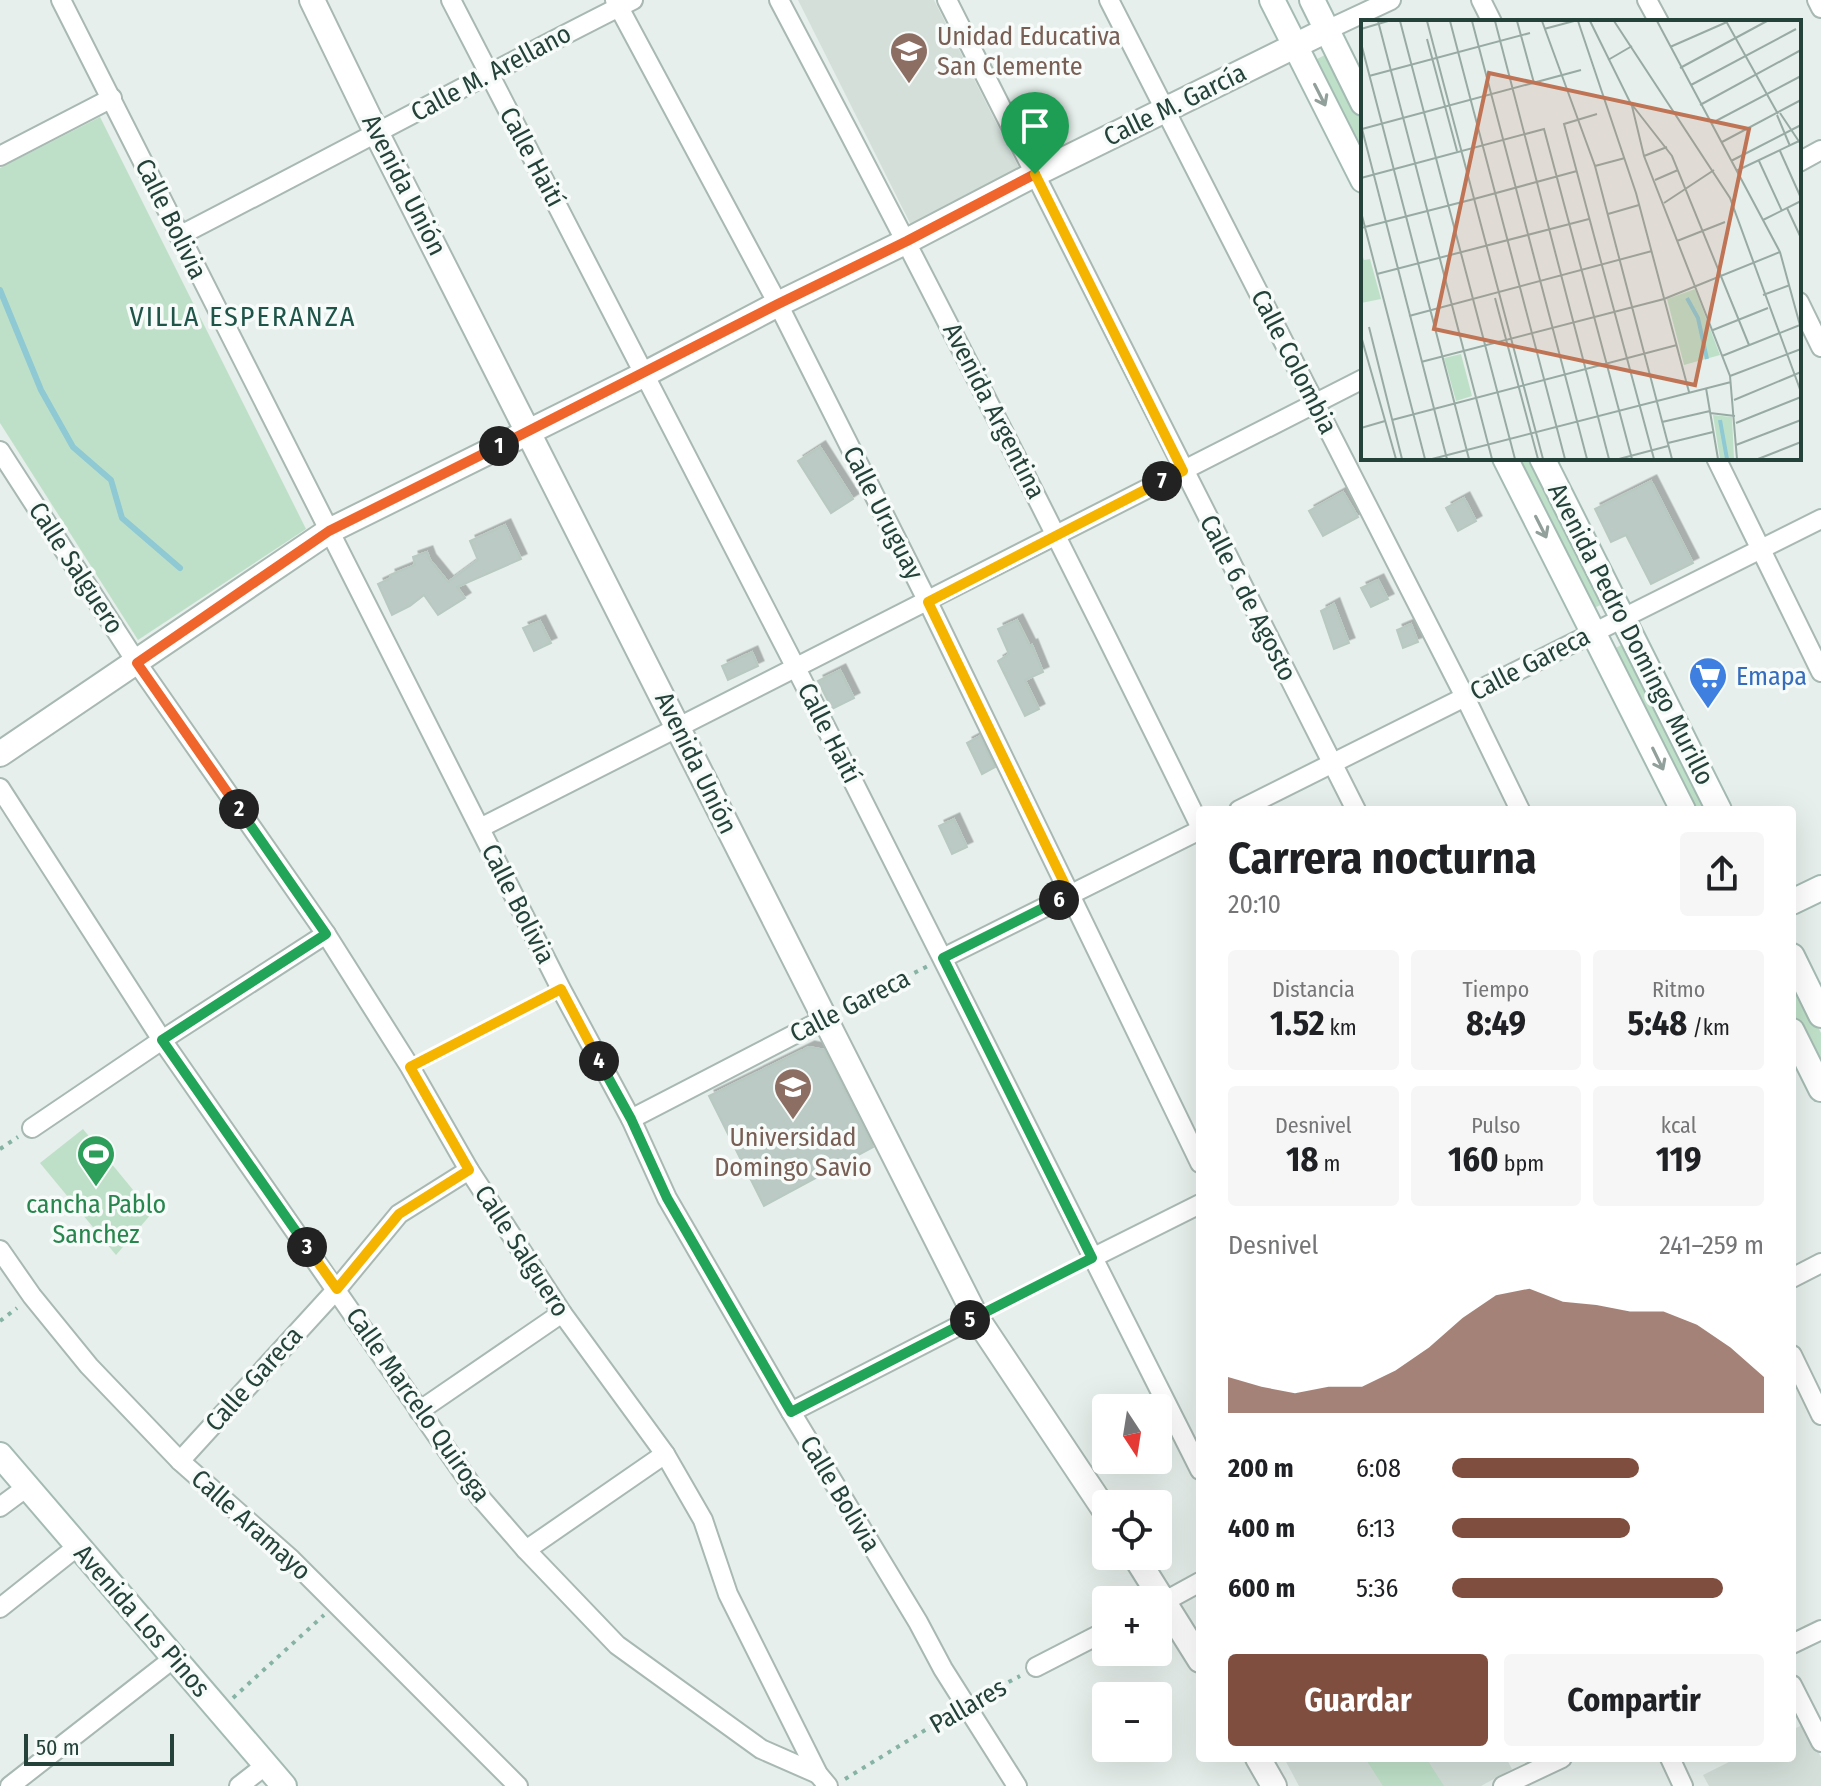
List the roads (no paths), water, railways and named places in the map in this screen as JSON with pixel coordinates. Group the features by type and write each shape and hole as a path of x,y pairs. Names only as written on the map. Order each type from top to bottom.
{"street":[{"name":"Calle Bolivia","path":"61,0 561,989 631,1119 667,1198 791,1412 1017,1786"},
{"name":"Avenida Unión","path":"312,0 976,1317 1092,1491"},
{"name":"Calle Haití","path":"451,0 796,668 1196,1462"},
{"name":"Avenida Argentina","path":"779,0 1057,534 1196,820"},
{"name":"Calle 6 de Agosto","path":"947,0 1354,806"},
{"name":"Calle Colombia","path":"1109,0 1518,806"},
{"path":"1272,0 1361,176"},
{"path":"1312,0 1361,99"},
{"name":"Calle M. García","path":"0,754 329,531 645,374 1035,174 1391,0"},
{"path":"1481,0 1491,20"},
{"path":"1647,0 1658,20"},
{"path":"1817,0 1821,8"},
{"name":"Calle M. Arellano","path":"179,236 622,2"},
{"name":"Calle Uruguay","path":"622,2 928,602 1196,1155"},
{"path":"0,156 112,98"},
{"path":"1801,161 1821,150"},
{"path":"1801,306 1821,347"},
{"path":"480,828 1361,380"},
{"name":"Calle Salguero","path":"0,451 137,663 326,934 410,1067 469,1170 562,1313 665,1454 703,1520 728,1594 826,1782"},
{"name":"Avenida Pedro Domingo Murillo","path":"1506,460 1681,806"},
{"name":"Avenida Pedro Domingo Murillo","path":"1543,460 1717,806"},
{"path":"1717,460 1821,672"},
{"name":"Calle Gareca","path":"1247,806 1821,519"},
{"name":"Calle Marcelo Quiroga","path":"0,788 162,1040 479,1496 617,1645 761,1749 826,1782"},
{"path":"943,958 1196,830"},
{"path":"1796,900 1821,888"},
{"path":"32,1128 326,934"},
{"path":"1796,964 1821,1015"},
{"name":"Calle Gareca","path":"631,1119 824,1019"},
{"path":"1796,1039 1821,1089"},
{"name":"Calle Gareca","path":"180,1461 337,1289 399,1214 469,1170"},
{"path":"1092,1258 1196,1206"},
{"name":"Calle Aramayo","path":"0,1250 32,1296 89,1366 180,1461 291,1559 518,1786"},
{"path":"1796,1276 1821,1263"},
{"path":"419,1411 562,1313"},
{"path":"791,1412 976,1317"},
{"path":"1796,1363 1821,1415"},
{"path":"526,1550 665,1454"},
{"name":"Avenida Los Pinos","path":"0,1455 284,1786"},
{"path":"0,1507 27,1487"},
{"path":"0,1608 78,1546"},
{"path":"1172,1597 1196,1584"},
{"path":"1172,1619 1196,1654"},
{"path":"1796,1642 1821,1630"},
{"name":"Pallares","path":"1036,1667 1092,1638"},
{"path":"10,1786 174,1658"},
{"path":"1796,1693 1821,1742"},
{"path":"1260,1762 1274,1786"},
{"path":"1506,1785 1554,1762"},
{"path":"1672,1762 1683,1786"},
{"path":"239,1786 266,1765"}],"waterway":[{"path":"0,290 41,390 73,447 111,480 122,518 180,568"}],"place":[{"name":"Unidad Educativa San Clemente","path":"909,85"},
{"name":"Emapa","path":"1708,710"},
{"name":"Universidad Domingo Savio","path":"793,1121"},
{"name":"cancha Pablo Sanchez","path":"96,1188"}],"district":[{"name":"VILLA ESPERANZA","path":"243,316"}]}
